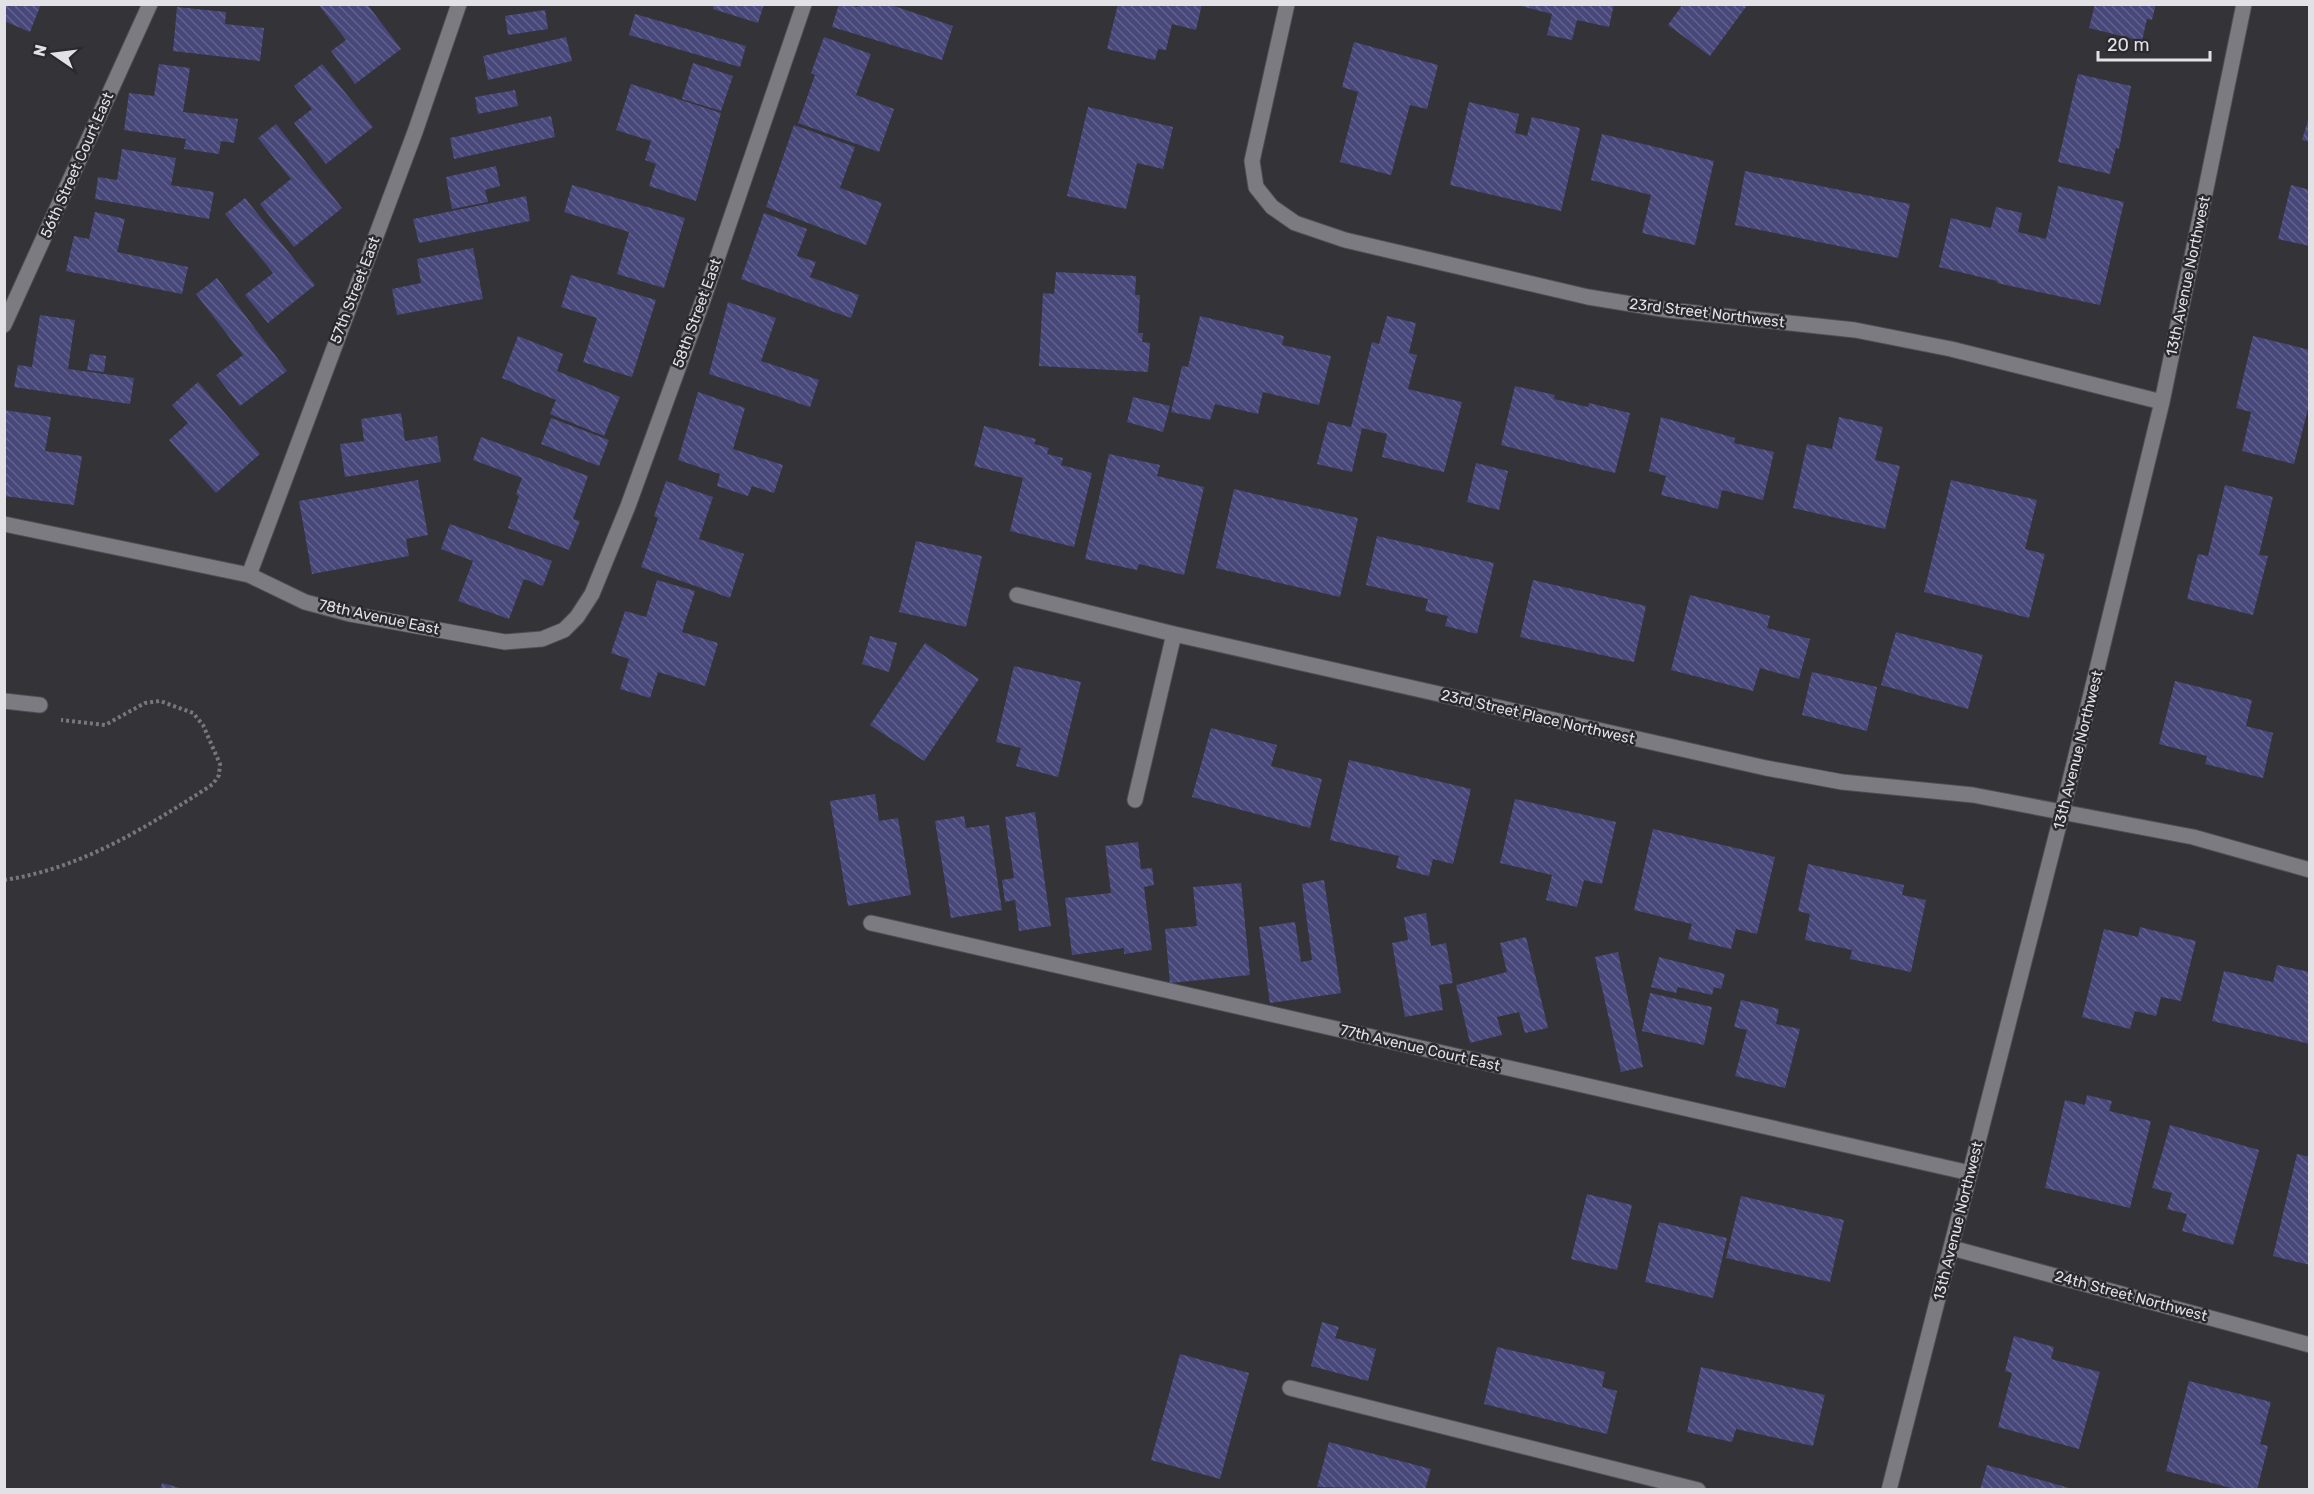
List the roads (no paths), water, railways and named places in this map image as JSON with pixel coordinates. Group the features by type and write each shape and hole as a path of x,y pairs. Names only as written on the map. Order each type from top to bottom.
{"street":[{"name":"56th Street Court East","path":"4,325 150,4"},
{"name":"57th Street East","path":"249,575 415,132 459,4"},
{"name":"58th Street East","path":"577,617 592,594 628,506 703,300 804,4"},
{"name":"23rd Street Northwest","path":"1287,4 1252,161 1253,174 1262,197 1283,216 1320,232 1513,281 1588,297 1668,310 1855,330 1951,349 2162,402"},
{"name":"13th Avenue Northwest","path":"1889,1490 2062,813 2162,402 2244,4"},
{"name":"78th Avenue East","path":"4,524 249,575 305,602 350,614 505,642 542,639 564,630 577,617"},
{"name":"23rd Street Place Northwest","path":"1017,595 1174,634 1766,768 1842,782 1974,795 2062,813"},
{"path":"1135,800 1174,634"},
{"path":"4,701 40,705"},
{"path":"2062,813 2193,837 2310,870"},
{"name":"77th Avenue Court East","path":"870,923 1970,1173"},
{"name":"24th Street Northwest","path":"1952,1248 2310,1345"},
{"path":"1290,1388 1698,1490"}]}
